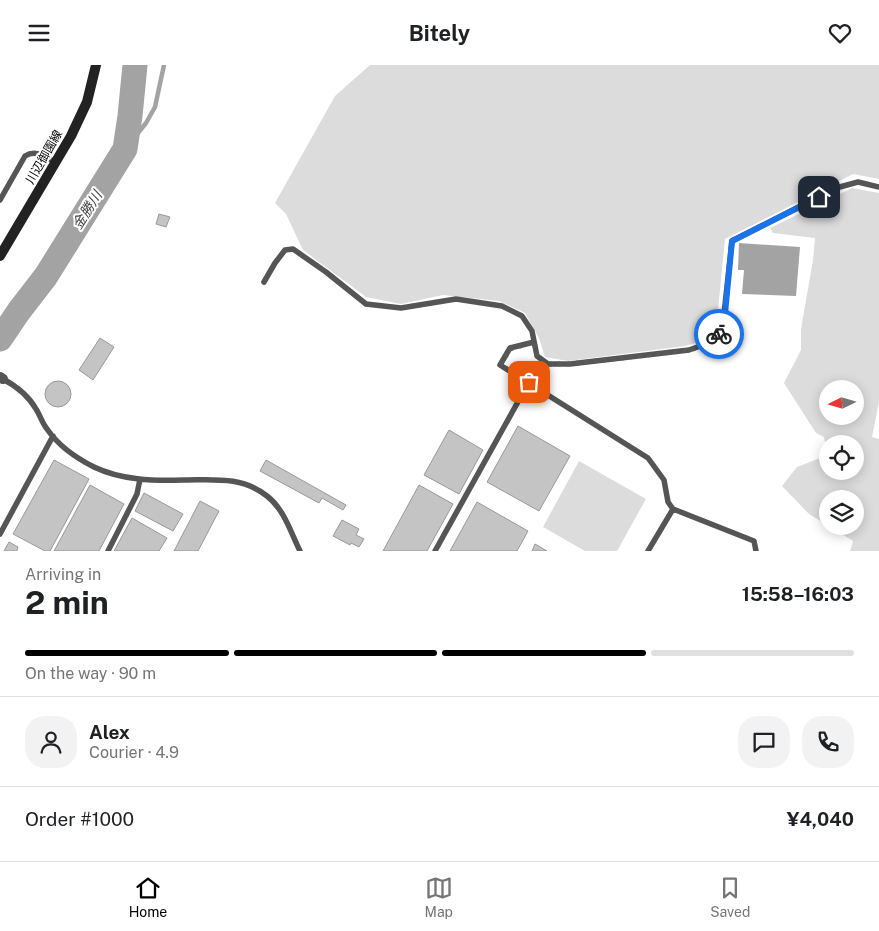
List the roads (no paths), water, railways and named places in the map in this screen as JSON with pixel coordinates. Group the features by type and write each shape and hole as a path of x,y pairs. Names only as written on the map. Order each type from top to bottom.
{"main road":[{"name":"川辺御園線","path":"0,256 71,136 87,102 96,65"}],"lane":[{"path":"0,200 25,156 30,152 36,152 55,163"},
{"path":"264,282 275,263 285,251 293,249 366,304 401,308 456,299 502,306 522,316 532,331 537,356 548,364 570,364 690,350 709,343 722,332 732,241 836,188 858,182 879,187"},
{"path":"534,342 510,349 500,365 648,457 664,480 668,502 673,509 754,541 756,551"},
{"path":"1,378 18,388 35,407 47,429 70,453 95,467 121,476 140,479 185,480 214,478 238,481 268,496 282,514 300,551"},
{"path":"435,551 529,382"},
{"path":"0,534 53,436"},
{"path":"108,551 138,494 140,479"},
{"path":"648,551 673,509"}],"waterway":[{"name":"金勝川","path":"0,339 46,276 125,149 135,65"},
{"path":"125,149 146,123 155,107 164,65"}]}
